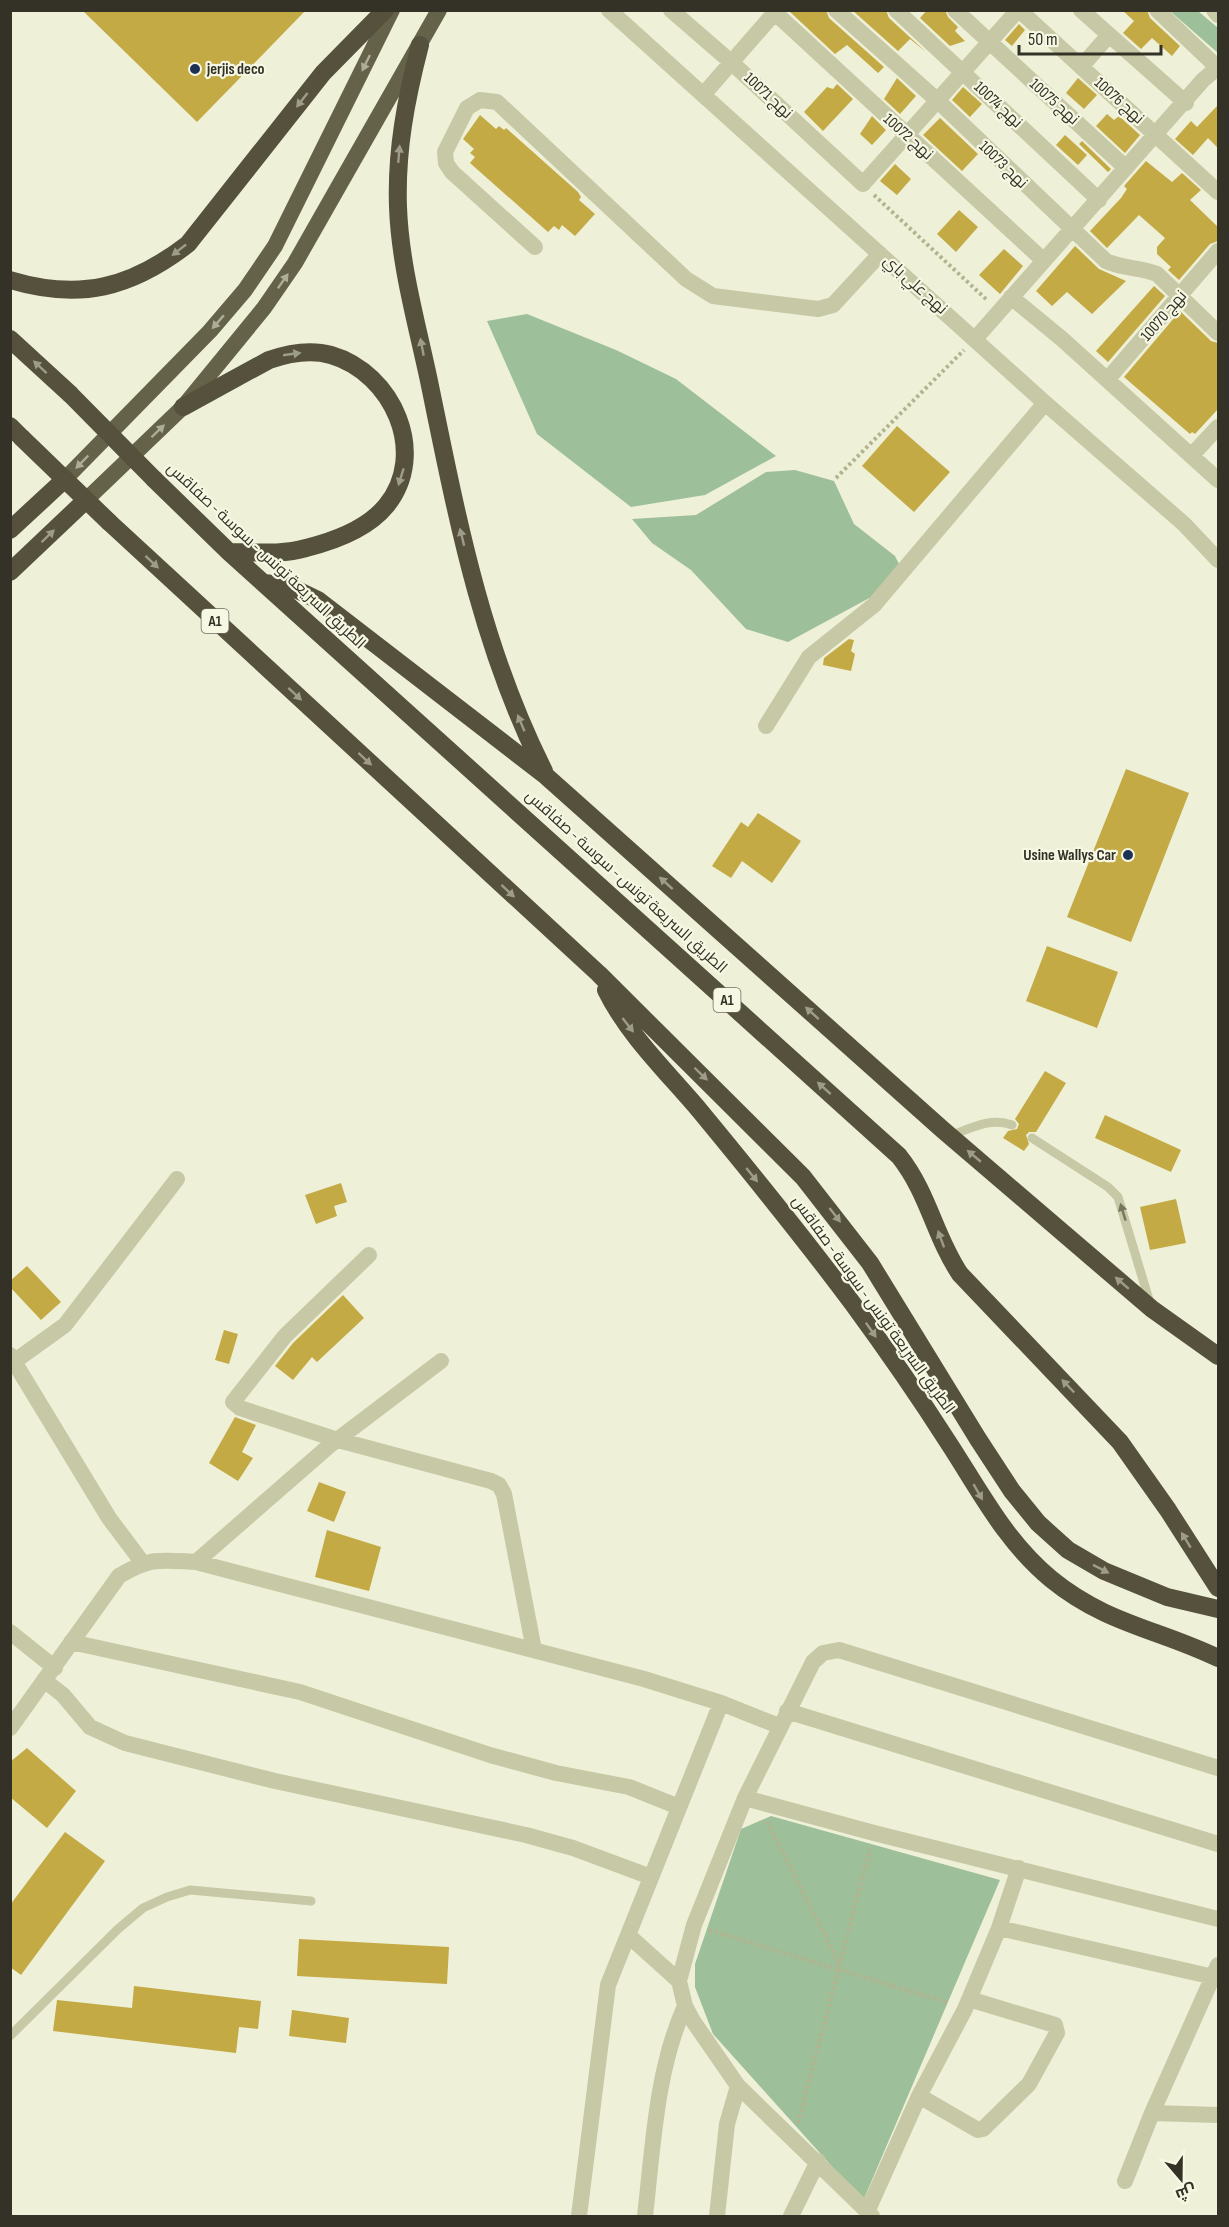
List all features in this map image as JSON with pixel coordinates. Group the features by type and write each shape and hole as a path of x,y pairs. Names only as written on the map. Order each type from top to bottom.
{"highway":[{"path":"10,280 36,288 69,291 102,288 133,279 162,264 188,243 323,73 385,10"},
{"path":"10,530 65,479 210,331 245,290 275,246 392,10"},
{"path":"10,572 183,406 264,308 295,263 439,10"},
{"path":"420,45 402,126 398,177 402,249 456,513 482,615 511,699 546,776"},
{"name":"الطريق السريعة تونس - سوسة - صفاقس","path":"10,339 70,394 229,552 899,1156 923,1192 944,1248 960,1274 1120,1442 1168,1510 1218,1588"},
{"path":"183,406 269,360 284,355 315,352 345,360 372,378 390,404 403,430 405,444 403,473 393,497 376,516 351,532 304,549 229,552"},
{"name":"الطريق السريعة تونس - سوسة - صفاقس","path":"16,432 109,522 599,974 625,1021 746,1166 855,1307 929,1411 988,1509 1017,1546 1052,1580 1094,1608 1139,1629 1218,1658"},
{"path":"264,583 290,586 309,594 546,776 950,1136 1152,1309 1218,1356"},
{"path":"599,974 773,1145 831,1210 870,1263 1012,1491 1053,1537 1086,1561 1144,1588 1218,1609"}],"street":[{"name":"نهج علي باي","path":"609,10 1045,403 1184,525 1218,560"},
{"name":"نهج 10071","path":"671,10 863,184"},
{"name":"نهج 10073","path":"836,10 938,101 1071,231 1106,261 1120,268 1146,269 1157,274 1218,333"},
{"name":"نهج 10074","path":"896,10 1099,200"},
{"name":"نهج 10075","path":"955,10 1126,168"},
{"path":"863,184 965,73 1019,10"},
{"name":"نهج 10076","path":"1019,10 1218,192"},
{"path":"1081,10 1186,103"},
{"path":"975,339 1043,260 1186,103 1203,80 1218,68 1157,10"},
{"path":"1214,10 1218,15"},
{"path":"703,95 775,11"},
{"name":"نهج 10072","path":"775,11 1043,260"},
{"path":"1081,67 1109,35"},
{"path":"535,247 452,172 446,163 445,152 467,108 480,100 497,102 686,279 713,296 818,309 833,305 880,254"},
{"name":"نهج 10070","path":"1107,380 1217,254"},
{"path":"1011,297 1218,480"},
{"path":"766,726 809,657 874,605 1045,403"},
{"path":"1191,456 1218,427"},
{"path":"142,1562 109,1518 13,1358 65,1324 177,1179"},
{"path":"369,1255 285,1336 233,1401 240,1408 338,1440 499,1485 504,1494 534,1650"},
{"path":"196,1562 338,1440 441,1361"},
{"path":"10,1728 119,1576 142,1562 196,1562 644,1679 1218,1844"},
{"path":"10,1632 50,1674 63,1695 90,1727 125,1743 286,1784 526,1835 583,1851 651,1877"},
{"path":"71,1642 300,1692 490,1755 556,1773 629,1786 679,1807"},
{"path":"1019,1868 999,1928 967,2004 919,2096 870,2214 818,2161 738,2086 704,2040 685,2006 679,1981 694,1926 752,1799 783,1719 813,1662 823,1653 838,1650 1218,1768"},
{"path":"579,2217 608,1985 721,1702"},
{"path":"752,1799 874,1833 1218,1919"},
{"path":"999,1928 1217,1973 1152,2113 1125,2181"},
{"path":"629,1936 679,1981"},
{"path":"919,2096 978,2130 983,2129 1029,2084 1057,2033 1055,2025 967,2004"},
{"path":"645,2217 665,2064 673,2032 685,2006"},
{"path":"717,2217 727,2124 738,2086"},
{"path":"1152,2113 1218,2115"},
{"path":"790,2217 818,2161"}],"lane":[{"path":"950,1136 985,1123 1003,1122 1011,1125"},
{"path":"1032,1138 1108,1187 1118,1197 1152,1309"},
{"path":"10,2036 118,1929 143,1908 167,1897 190,1890 311,1901"}],"path":[{"path":"863,184 999,311"},
{"path":"836,478 975,339"},
{"path":"752,1799 767,1822 839,1968"},
{"path":"794,2138 874,1833"},
{"path":"694,1926 967,2004"}],"green space":[{"path":"1170,11 1198,11 1218,28 1218,53"},
{"path":"527,314 616,350 676,379 776,456 705,495 631,507 537,434 487,321"},
{"path":"795,470 834,481 854,524 895,556 900,566 886,589 788,642 746,629 691,570 652,543 632,519 696,515 766,472"},
{"path":"771,1816 1000,1880 863,2201 713,2034 695,1987 695,1964 741,1829"}],"building":[{"name":"jerjis deco","path":"82,10 306,10 197,122"},
{"path":"788,10 826,10 829,18 884,67 878,73 847,45 835,54"},
{"path":"852,10 886,10 889,18 926,52 910,39 898,51"},
{"path":"927,10 945,10 948,17 958,27 955,31 965,41 950,46 920,18"},
{"path":"1122,10 1147,10 1150,18 1180,46 1172,56 1152,38 1141,49 1123,33 1134,21"},
{"path":"1019,24 1025,30 1012,46 1005,40"},
{"path":"897,78 916,96 900,114 884,99"},
{"path":"1078,78 1097,95 1084,109 1066,93"},
{"path":"837,84 853,99 823,131 804,112 827,87 833,89"},
{"path":"963,87 982,104 970,117 952,100"},
{"path":"1218,105 1218,148 1208,138 1193,155 1175,139 1191,121 1197,127"},
{"path":"1107,114 1114,120 1119,116 1140,135 1125,153 1096,126"},
{"path":"480,115 496,129 499,126 504,130 506,128 578,192 581,197 579,200 595,214 575,236 562,225 559,230 554,226 548,232 470,163 475,157 470,153 474,149 463,139"},
{"path":"872,116 886,130 872,145 860,134"},
{"path":"940,118 978,154 962,171 923,135"},
{"path":"1065,135 1087,155 1078,165 1056,145"},
{"path":"1082,141 1111,169 1108,172 1079,144"},
{"path":"1146,161 1172,182 1182,173 1201,190 1190,200 1218,227 1218,241 1210,244 1179,280 1168,270 1171,267 1157,254 1157,247 1165,238 1139,215 1107,248 1090,231 1121,198 1127,189 1124,186"},
{"path":"895,164 911,179 897,195 880,181"},
{"path":"959,210 978,227 956,252 937,234"},
{"path":"1075,246 1099,269 1126,281 1092,314 1067,292 1052,306 1036,291"},
{"path":"1004,249 1023,266 1000,294 979,275"},
{"path":"1154,286 1165,296 1108,362 1096,351"},
{"path":"1180,311 1211,341 1218,343 1218,409 1195,434 1192,432 1190,434 1124,377"},
{"path":"897,426 950,472 914,512 862,466"},
{"path":"849,639 854,640 851,651 855,654 851,671 823,665 824,658"},
{"name":"Usine Wallys Car","path":"1126,769 1189,793 1131,942 1067,917"},
{"path":"758,813 801,841 772,883 742,861 731,878 712,866 741,822 748,827"},
{"path":"1047,946 1118,972 1097,1028 1026,1001"},
{"path":"1045,1071 1066,1083 1036,1132 1029,1132 1026,1135 1029,1144 1024,1151 1003,1138 1008,1131 1017,1129 1019,1124 1015,1119"},
{"path":"1105,1115 1181,1150 1171,1172 1095,1138"},
{"path":"341,1183 347,1202 334,1206 337,1216 316,1224 305,1195"},
{"path":"1176,1199 1186,1243 1150,1250 1140,1207"},
{"path":"27,1266 61,1302 41,1320 10,1287 10,1281"},
{"path":"343,1295 364,1318 317,1362 312,1357 293,1380 275,1366 293,1343"},
{"path":"224,1330 238,1334 229,1364 215,1360"},
{"path":"235,1417 256,1425 242,1452 253,1458 238,1481 209,1463"},
{"path":"319,1482 346,1492 334,1522 307,1511"},
{"path":"327,1530 381,1547 369,1591 315,1577"},
{"path":"27,1748 76,1791 47,1828 10,1797 10,1762"},
{"path":"65,1832 105,1861 21,1975 10,1967 10,1905"},
{"path":"299,1939 449,1947 447,1984 297,1976"},
{"path":"134,1986 261,2001 258,2029 239,2027 236,2053 53,2031 57,2000 132,2008"},
{"path":"292,2010 349,2018 346,2043 289,2036"}],"place":[{"name":"jerjis deco","path":"195,69"},
{"name":"Usine Wallys Car","path":"1128,855"}]}
